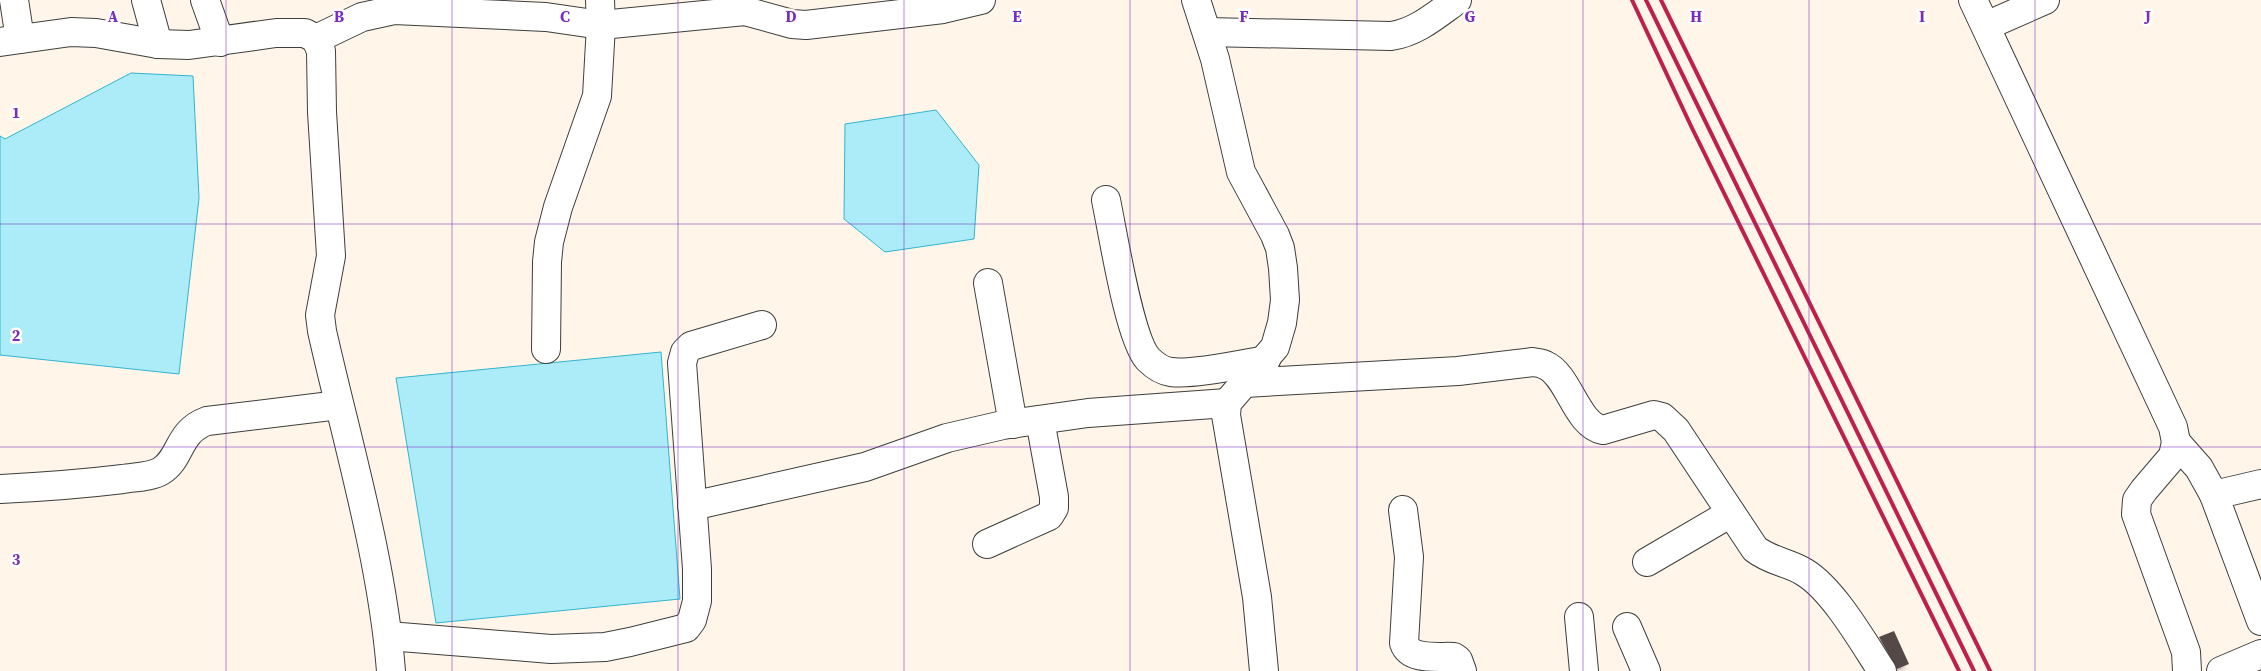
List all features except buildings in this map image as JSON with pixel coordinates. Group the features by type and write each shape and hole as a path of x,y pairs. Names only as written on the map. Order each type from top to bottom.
{"street":[{"path":"14,0 10,41 71,32 96,33 158,44 189,45 276,34 305,33 316,39 321,52 322,112 331,256 320,314 322,331 364,508 388,636 391,671"},
{"path":"146,0 158,44"},
{"path":"205,0 220,42"},
{"path":"316,39 362,17 394,10 558,10 601,12 617,25 745,12 766,8 792,24 847,21 943,9 981,0"},
{"path":"1196,0 1207,32 1241,172 1280,248 1284,300 1282,323 1275,347 1266,360 1227,403 1227,429 1258,596 1264,671"},
{"path":"1207,32 1390,36 1419,27 1457,0"},
{"path":"1973,0 2173,427 2176,442 2173,456 2137,500 2136,514 2186,662 2216,671"},
{"path":"1986,26 2045,0"},
{"path":"546,349 547,262 550,242 558,207 597,96 601,12"},
{"path":"1106,200 1133,324 1147,358 1159,368 1169,372 1183,373 1266,360"},
{"path":"988,283 1013,424"},
{"path":"388,636 551,649 605,647 686,628 692,620 696,601 698,569 682,363 684,352 690,346 762,325"},
{"path":"1245,383 1458,371 1534,362 1546,365 1558,375 1579,409 1596,429 1602,430 1654,415 1669,421 1755,549 1774,561 1803,571 1814,580 1837,605 1882,671"},
{"path":"692,506 865,467 946,438 1013,424 1088,413 1227,403"},
{"path":"0,489 78,485 150,475 161,471 168,464 188,431 201,423 339,405"},
{"path":"987,544 1049,516 1054,508 1054,497 1040,420"},
{"path":"2176,442 2199,468 2214,496 2261,621"},
{"path":"2214,496 2261,484"},
{"path":"1403,510 1409,557 1404,643 1406,650 1421,656 1454,657 1458,660 1462,671"},
{"path":"1646,562 1731,513"},
{"path":"1579,618 1584,671"},
{"path":"1627,627 1646,671"},
{"path":"2221,671 2261,654"}],"water":[{"path":"131,73 193,76 199,198 179,374 0,355 0,136 5,139"},
{"path":"936,110 979,165 974,239 885,252 844,219 845,124"},
{"path":"661,352 680,599 436,623 396,378"}],"railway":[{"path":"1632,0 1691,126 1959,671"},
{"path":"1646,0 1974,671"},
{"path":"1661,0 1990,671"}]}
